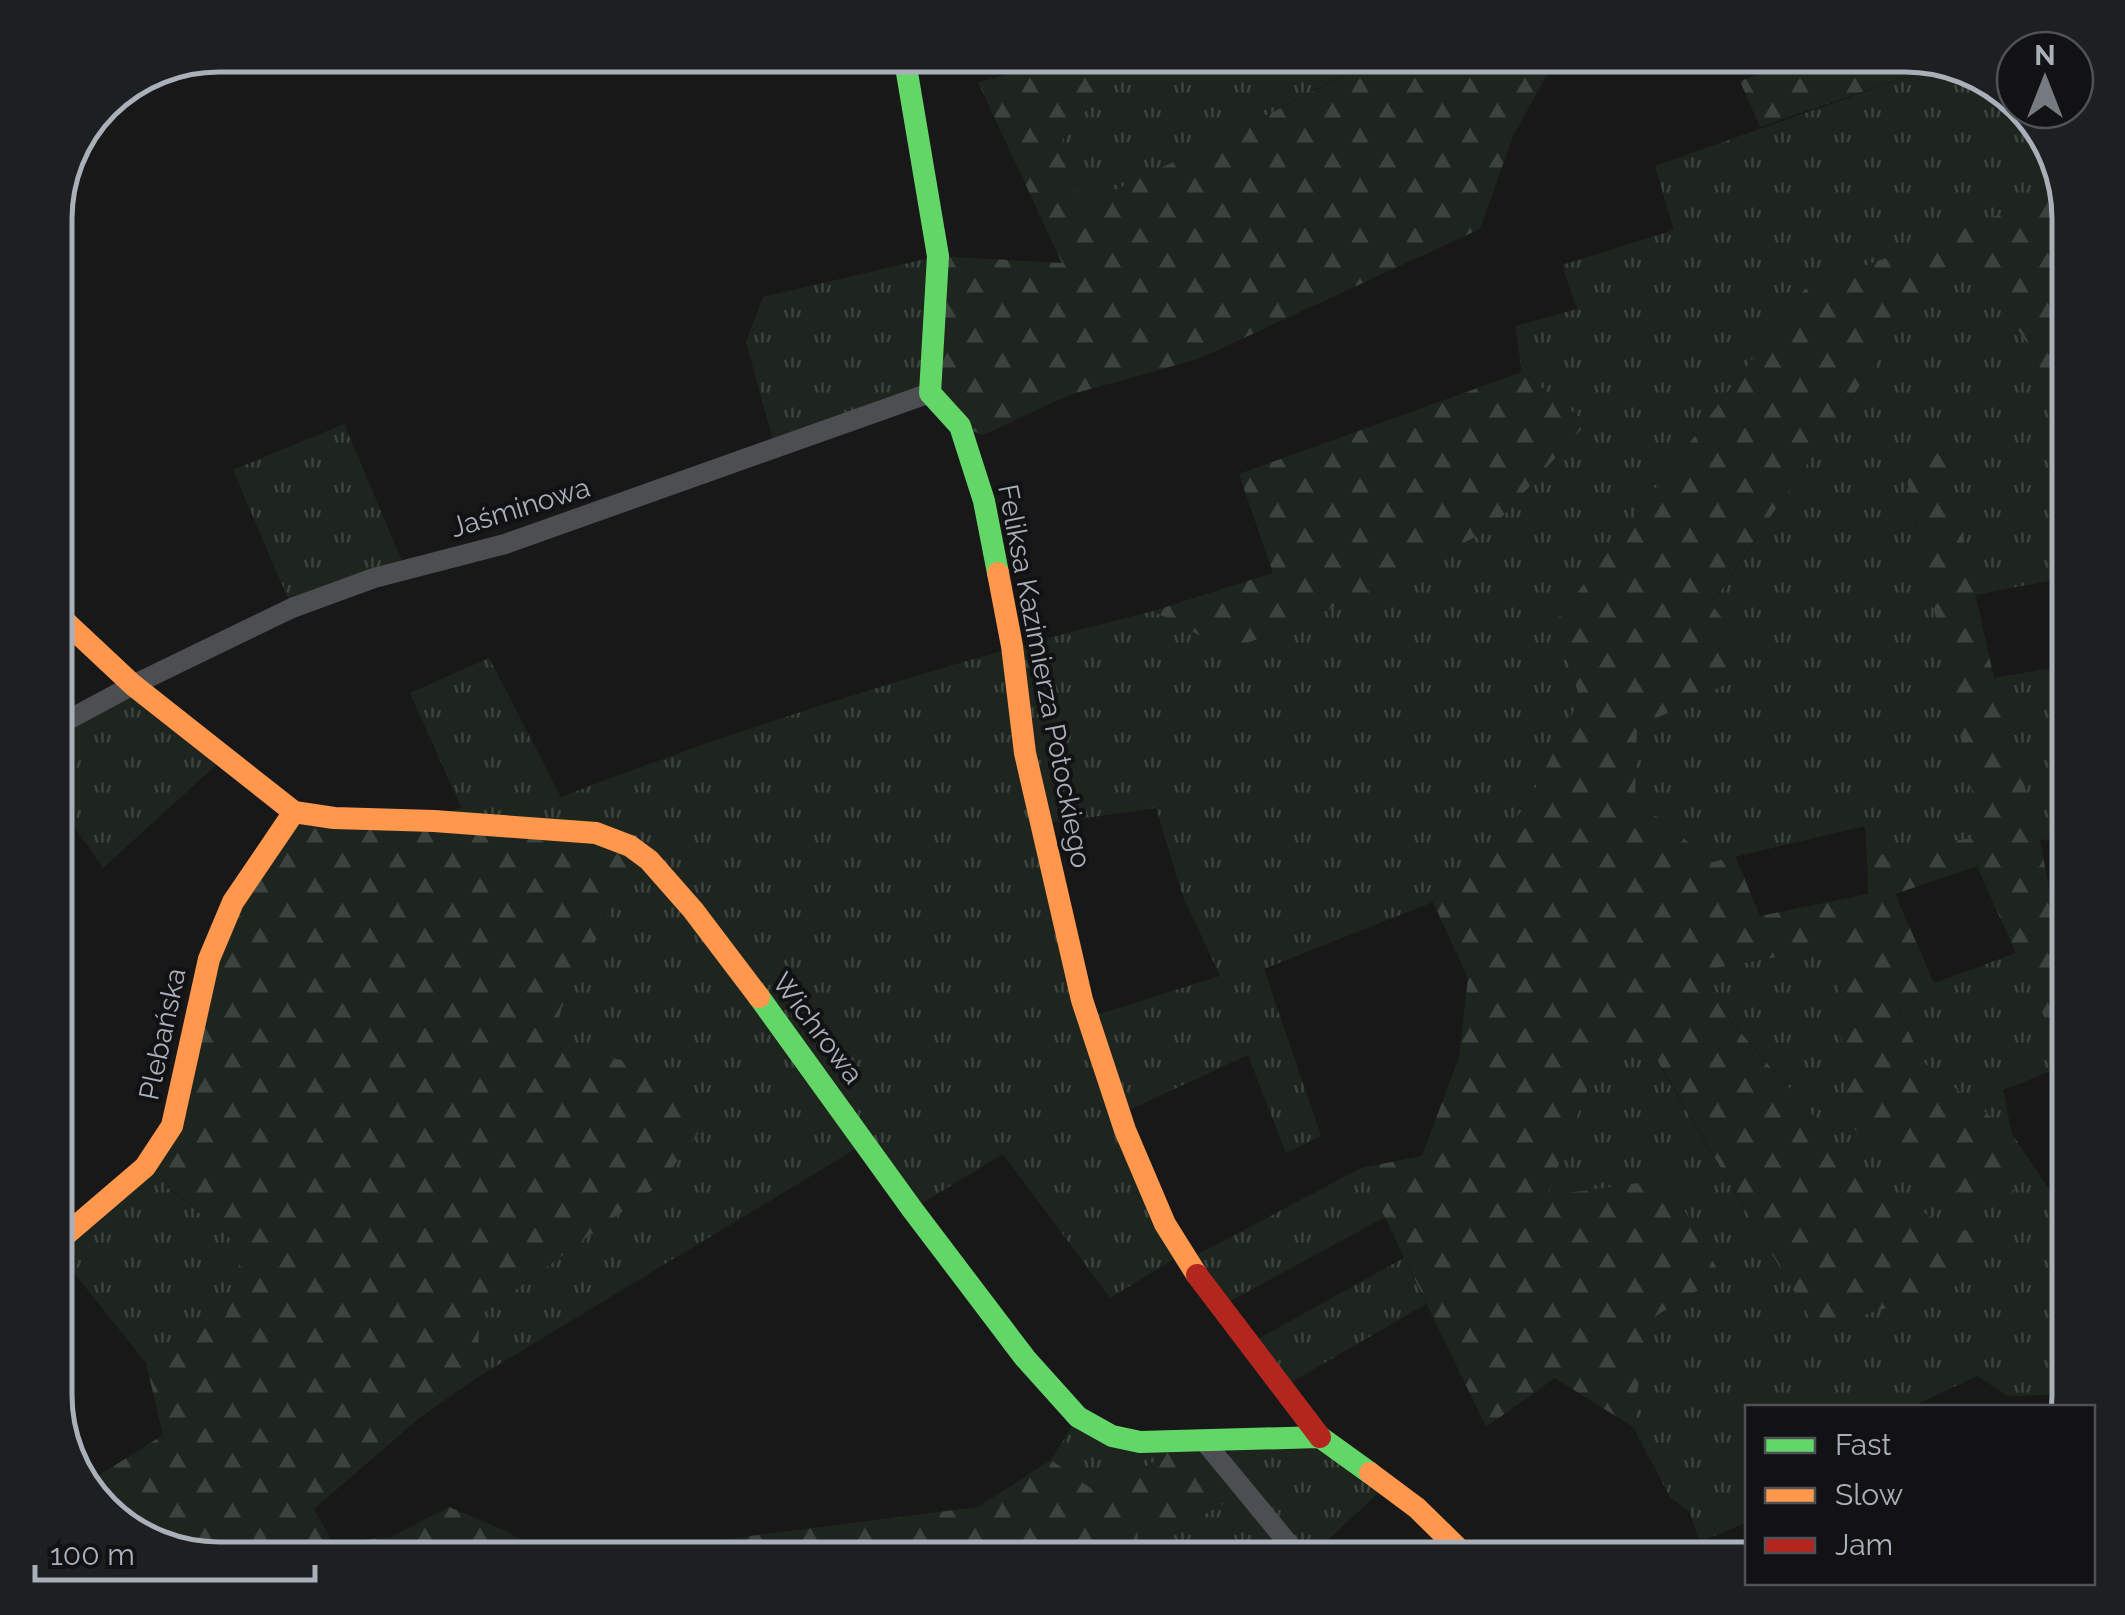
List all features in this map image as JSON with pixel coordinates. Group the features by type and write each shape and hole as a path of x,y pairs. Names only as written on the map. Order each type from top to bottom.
{"street":[{"path":"907,73 938,256 930,393"},
{"name":"Jaśminowa","path":"73,718 292,608 374,578 505,544 930,393"},
{"name":"Feliksa Kazimierza Potockiego","path":"930,393 960,426 984,501 1012,646 1025,753 1082,1000 1124,1130 1165,1224 1188,1263 1320,1437"},
{"path":"73,629 133,685 294,812"},
{"name":"Wichrowa","path":"294,812 334,818 434,821 596,834 630,846 649,860 693,910 912,1209 1026,1358 1078,1417 1112,1436 1140,1442 1320,1437"},
{"name":"Plebańska","path":"73,1228 144,1167 172,1126 209,959 233,902 294,812"},
{"path":"1320,1437 1417,1508 1452,1542"},
{"path":"1204,1441 1287,1542"}],"green space":[{"path":"1015,73 1116,73 1062,140 1082,206 1349,73 1548,73 1513,136 1480,229 1198,359 1069,395 983,435 960,426 930,393 938,256 1062,263 978,82"},
{"path":"1116,73 1347,73 1082,206 1062,140"},
{"path":"1763,73 1916,74 1760,127 1740,81"},
{"path":"1917,74 1953,80 1995,103 1995,130 2022,130 2037,154 2050,195 1805,289 1556,621 1580,699 1526,807 1433,902 1264,969 1321,1136 1286,1153 1248,1055 1125,1112 1093,1016 1220,976 1182,894 1156,808 1036,825 1072,993 1104,1103 1148,1208 1176,1258 1110,1298 1003,1154 919,1205 872,1139 478,1377 479,1316 659,1185 698,1134 698,1102 653,1065 541,1047 636,860 630,846 596,833 434,821 461,807 410,693 489,658 561,797 854,695 1153,611 1230,651 1351,600 1491,529 1586,423 1522,372 1515,326 1577,309 1562,265 1674,230 1655,166"},
{"path":"2050,195 2052,392 2029,346 1973,262 1940,268 1711,604 1732,631 1724,685 1637,728 1635,799 1713,862 1735,856 1760,916 1868,894 1867,857 1981,836 1901,451 1942,445 1994,678 2040,840 2052,905 2052,1035 1977,866 1895,894 1934,983 1897,1007 1923,1062 2012,1134 2014,1207 1918,1181 1847,1123 1836,946 1705,970 1730,1020 1882,1196 1977,1235 1958,1285 1817,1330 1657,1060 1605,1043 1547,1196 1667,1179 1721,1276 1646,1322 1633,1427 1555,1378 1486,1427 1361,1168 1422,1156 1459,1057 1468,978 1433,902 1526,807 1580,699 1556,621 1805,289"},
{"path":"938,256 930,393 774,444 746,342 763,297"},
{"path":"1973,261 2029,346 2052,392 2052,580 1975,595 1942,445 1901,452 1981,836 1867,857 1865,826 1713,862 1635,799 1637,728 1732,631 1711,605 1940,268"},
{"path":"1522,372 1587,423 1491,529 1351,600 1229,651 1153,611 1273,573 1239,474"},
{"path":"344,424 402,561 292,608 233,470"},
{"path":"2052,668 2052,839 2040,840 1994,678"},
{"path":"130,693 216,765 103,868 73,825 73,726"},
{"path":"294,812 596,833 636,860 542,1047 653,1065 698,1102 698,1134 659,1185 479,1316 478,1377 418,1419 314,1509 332,1542 220,1542 172,1535 130,1512 97,1476 163,1435 146,1363 226,1316 243,1249 167,1186 172,1126 209,959"},
{"path":"1836,946 1847,1123 2012,1134 2052,1193 2052,1395 2008,1396 1977,1376 1915,1405 1745,1405 1745,1523 1700,1542 1689,1511 1670,1497 1633,1427 1646,1321 1721,1276 1546,1196 1605,1043 1656,1060 1817,1330 1977,1235 1882,1196 1730,1019 1704,970"},
{"path":"2016,953 2052,1034 2052,1071 2003,1090 2012,1134 1923,1062 1897,1006 1934,983"},
{"path":"172,1126 167,1187 244,1249 226,1316 146,1363 73,1272 73,1230"},
{"path":"1361,1168 1385,1217 1225,1304 1193,1257"},
{"path":"1404,1258 1426,1304 1290,1383 1254,1341"},
{"path":"1074,1423 1170,1446 1162,1457 1099,1494 1051,1460"},
{"path":"1174,1441 1204,1441 1242,1494 1182,1526 1138,1528 1138,1542 704,1542 978,1507 1051,1460 1099,1494 1162,1457"},
{"path":"1320,1447 1383,1489 1325,1542 1295,1542 1229,1457 1229,1451"},
{"path":"1242,1494 1281,1542 1138,1542 1138,1528 1182,1526"},
{"path":"449,1507 524,1542 343,1542 391,1537"}],"traffic: fast":[{"path":"907,73 938,256 930,393 960,426 984,501 998,573"},
{"path":"759,997 1025,1358 1078,1417 1112,1436 1140,1442 1320,1437 1370,1473"}],"traffic: slow":[{"path":"998,573 1012,646 1025,753 1082,1000 1125,1130 1165,1224 1197,1275"},
{"path":"73,629 133,685 294,812 334,818 596,833 630,846 649,860 693,910 759,997"},
{"path":"73,1229 145,1167 172,1126 209,959 233,902 294,812"},
{"path":"1370,1473 1417,1508 1452,1542"}],"traffic: jam":[{"path":"1197,1275 1320,1437"}]}
